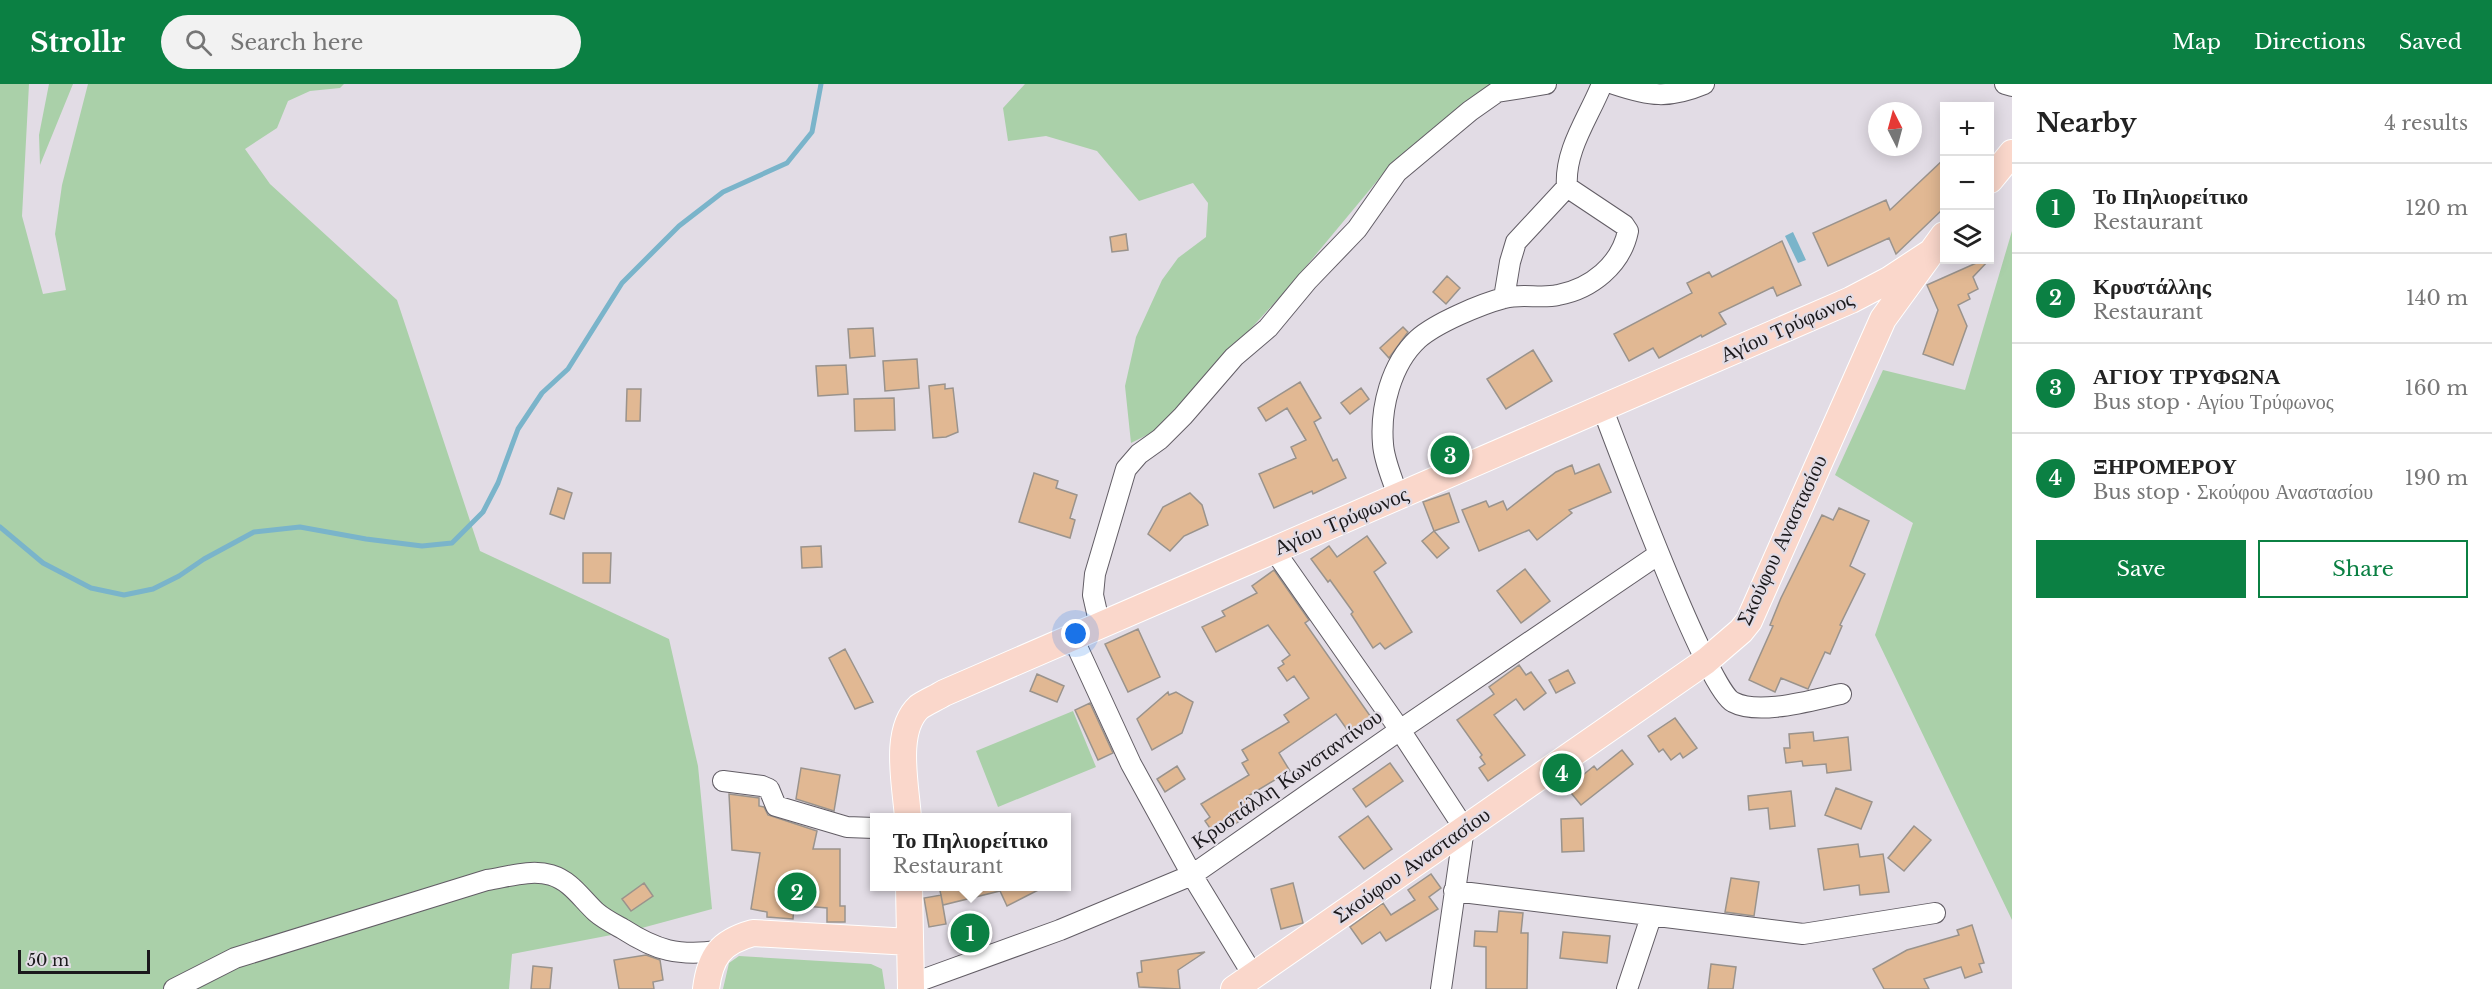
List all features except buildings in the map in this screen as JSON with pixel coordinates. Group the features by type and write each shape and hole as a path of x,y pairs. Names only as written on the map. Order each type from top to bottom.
{"main road":[{"path":"1994,174 2012,153"},
{"name":"Αγίου Τρύφωνος","path":"908,813 902,745 906,726 919,708 944,693 1851,300 1889,280 1937,244"},
{"name":"Σκούφου Αναστασίου","path":"1244,982 1706,661 1741,631 1749,621 1882,319 1937,244"},
{"path":"1851,300 1869,299 1882,312 1882,319"},
{"path":"909,891 911,986"},
{"path":"706,989 708,970 718,951 732,940 753,933 910,942"}],"street":[{"path":"1100,626 1094,595 1095,574 1126,469 1139,454 1160,439 1183,416 1234,357 1268,328 1307,281 1357,229 1396,172 1470,111 1497,92 1546,84"},
{"path":"1504,298 1516,242 1567,187 1566,174 1571,152 1602,84"},
{"path":"1614,84 1659,96 1684,92 1704,84"},
{"path":"2005,84 2012,86"},
{"path":"1398,496 1383,446 1383,426 1389,386 1401,361 1418,339 1469,310 1504,298 1522,295 1557,296 1579,289 1600,277 1615,261 1628,231 1624,225 1567,187"},
{"path":"1602,407 1659,554 1706,661 1725,695 1730,701 1745,707 1783,706 1840,694"},
{"path":"1274,550 1400,730 1464,828 1441,989"},
{"name":"Κρυστάλλη Κωνσταντίνου","path":"911,986 1060,930 1192,874 1659,554"},
{"path":"1073,638 1131,764 1192,874 1244,982"},
{"path":"723,781 769,789 776,806 847,827 870,828"},
{"path":"174,989 235,958 487,880 526,873 549,874 562,879 572,886 597,913 655,947 676,953 695,954 718,951"},
{"path":"1454,891 1803,934 1935,913"},
{"path":"1627,989 1651,916"}],"green space":[{"path":"0,84 29,84 22,216 43,294 66,290 55,234 62,185 88,84 344,84 340,88 310,91 288,101 277,128 245,149 270,184 397,300 480,551 669,639 698,766 712,909 627,932 512,954 509,989 0,989"},
{"path":"49,84 73,84 40,165 39,135"},
{"path":"1025,84 1492,84 1387,169 1288,288 1159,429 1131,443 1125,386 1136,337 1162,280 1178,258 1206,237 1208,203 1193,183 1139,201 1097,151 1046,136 1008,141 1003,108"},
{"path":"2012,231 2012,920 1875,635 1913,523 1835,475 1883,370 1965,390"},
{"path":"1073,711 1096,767 998,807 976,751"},
{"path":"739,956 871,964 882,969 885,989 723,989 729,963"}],"water":[{"path":"1793,232 1806,260 1798,263 1785,236"}],"waterway":[{"path":"0,527 43,563 91,588 124,595 153,589 254,532 300,527 422,546 452,543 483,512 498,483 518,429 542,393 568,369 622,283 679,226 723,192 787,163 812,132 821,84"}],"place":[{"name":"ΑΓΙΟΥ ΤΡΥΦΩΝΑ","path":"1450,455"},
{"name":"ΞΗΡΟΜΕΡΟΥ","path":"1562,773"},
{"name":"Κρυστάλλης","path":"797,892"},
{"name":"Το Πηλιορείτικο","path":"970,933"}]}
